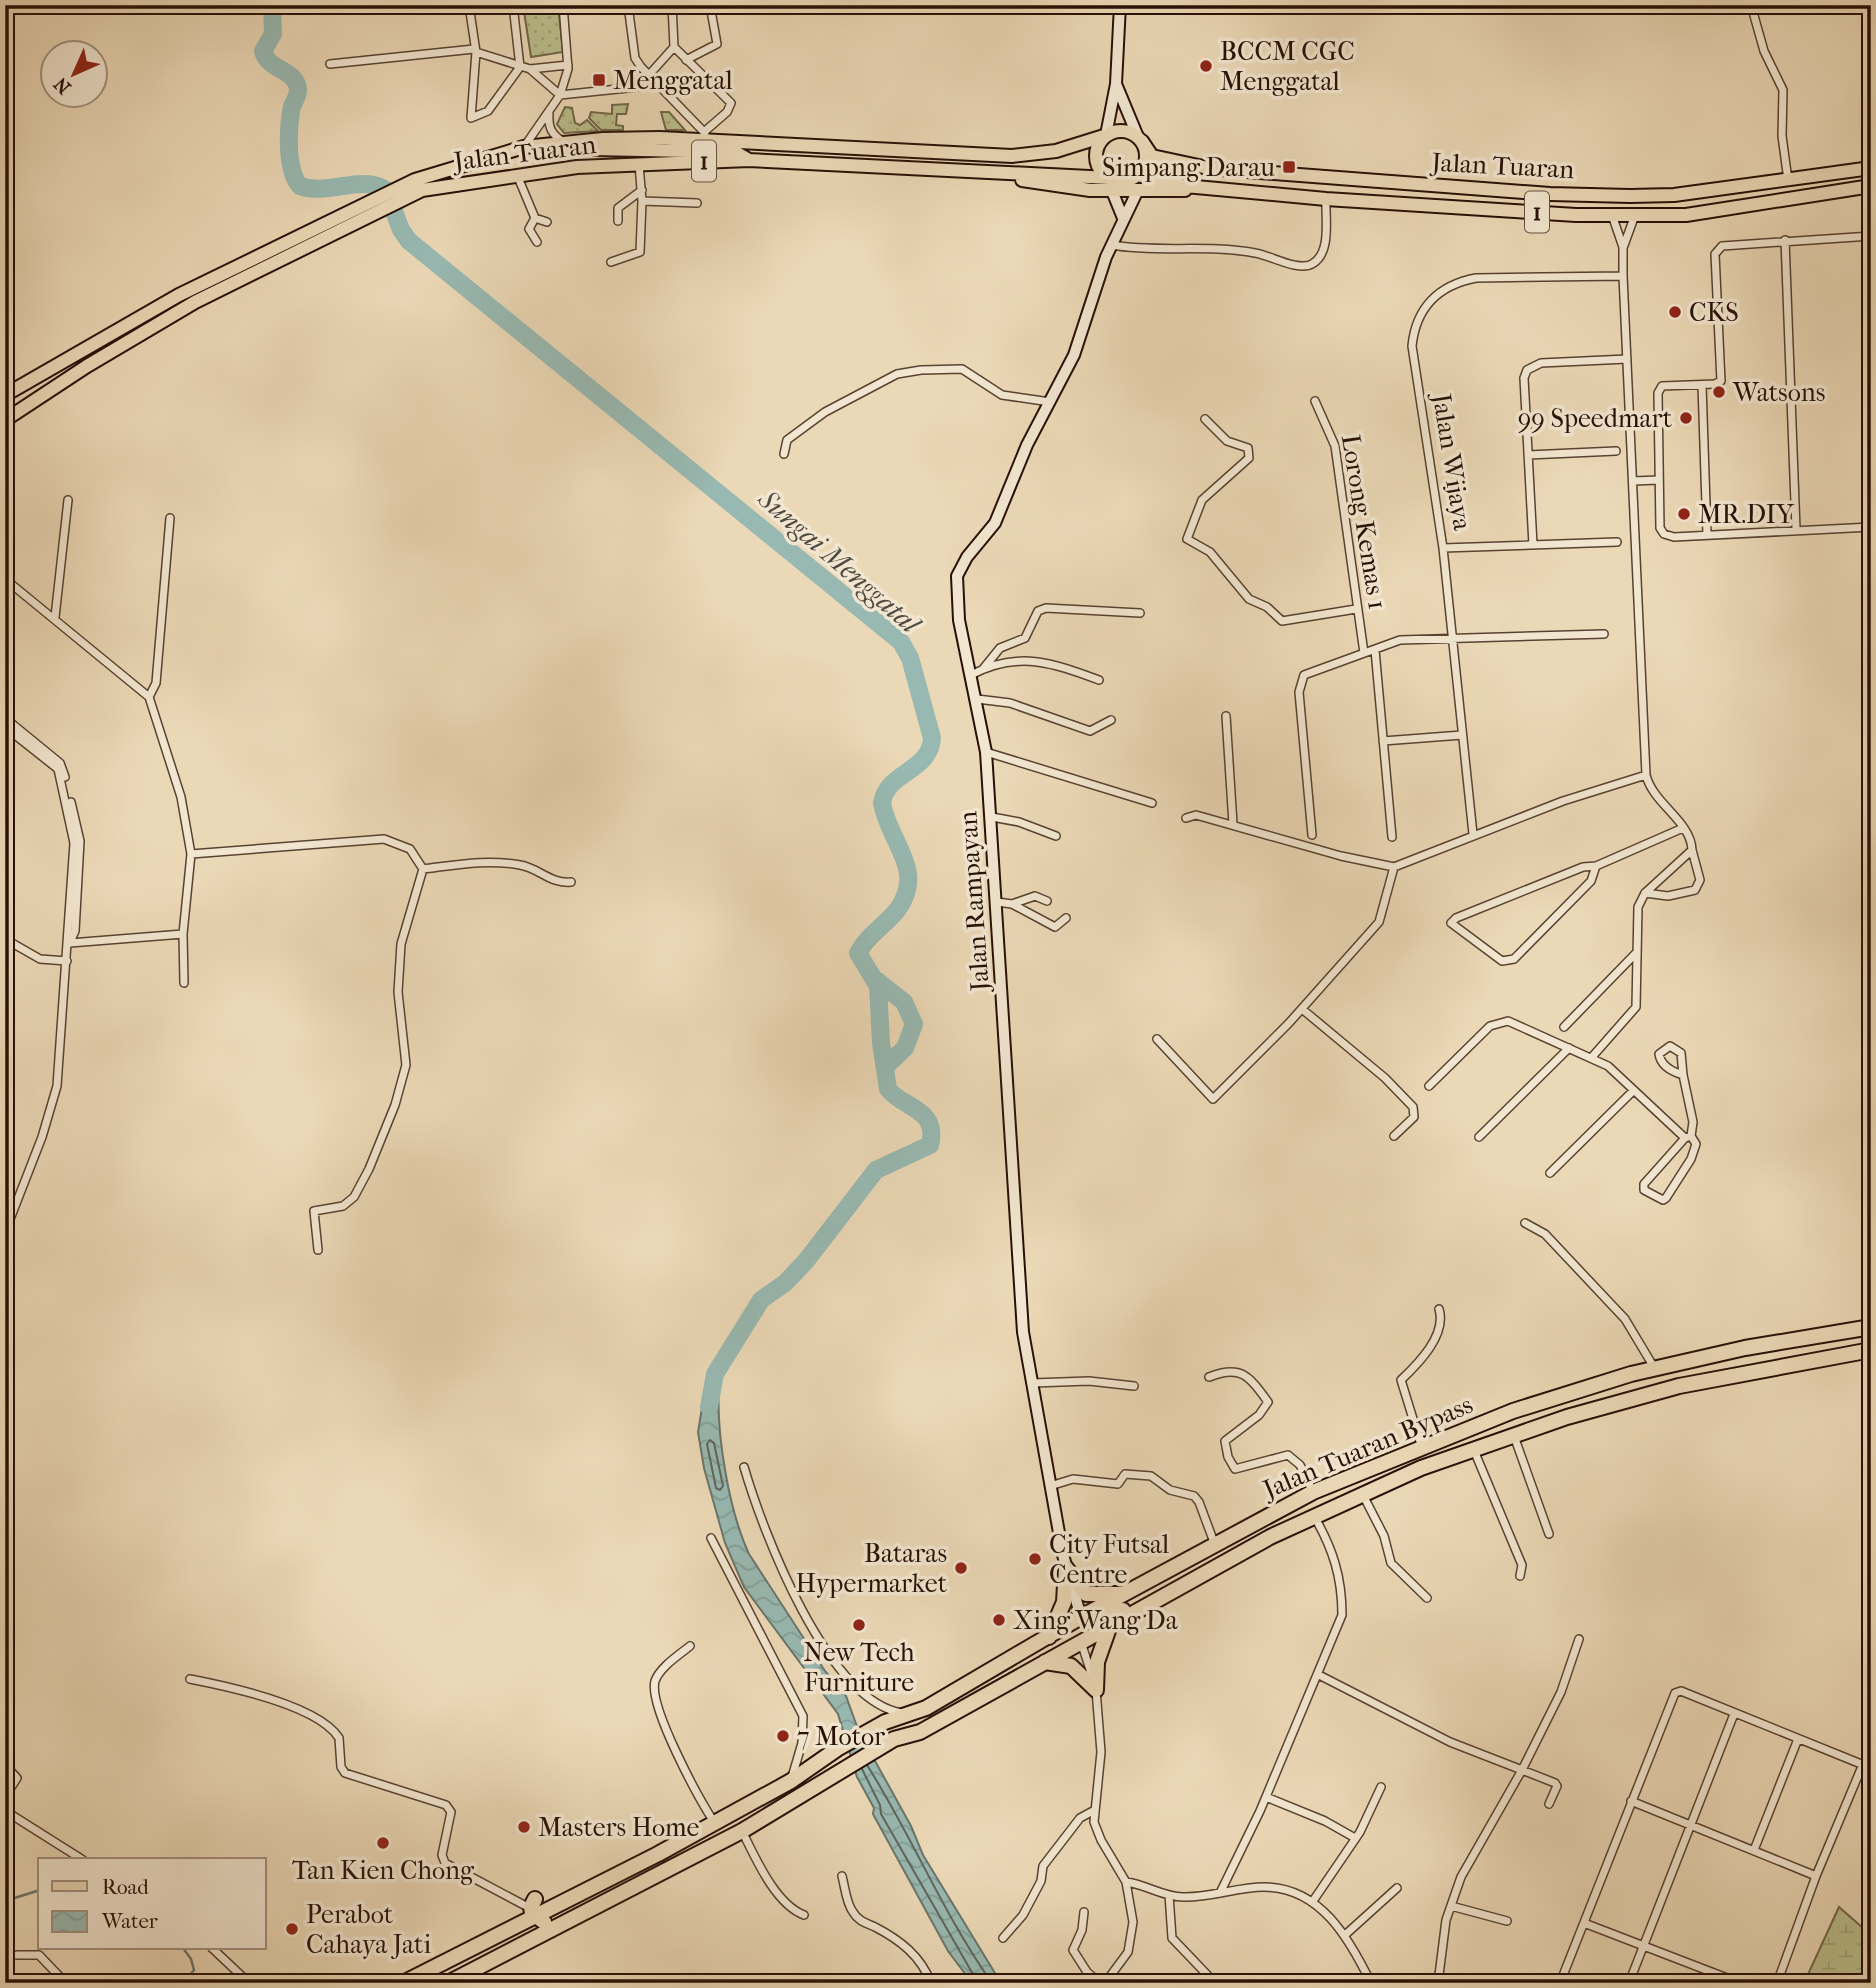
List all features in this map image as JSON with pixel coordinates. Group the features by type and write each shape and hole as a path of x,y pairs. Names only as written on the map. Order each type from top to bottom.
{"highway":[{"name":"Jalan Tuaran Bypass","path":"403,1983 536,1917 791,1781 837,1749 885,1722 913,1714 1081,1617 1313,1492 1513,1412 1631,1374 1745,1348 1871,1327"},
{"name":"Jalan Tuaran Bypass","path":"448,1983 467,1979 565,1922 742,1831 847,1765 894,1739 920,1732 1229,1559 1363,1494 1473,1448 1679,1385 1871,1350"},
{"path":"1081,1617 1107,1618 1291,1519 1314,1516"},
{"path":"1066,1568 1086,1594 1125,1594"},
{"path":"1048,1638 1064,1602 1066,1568"},
{"path":"1096,1690 1097,1662 1109,1628"},
{"path":"1044,1662 1071,1666 1096,1690"},
{"path":"529,1902 536,1917 548,1923 565,1922"},
{"path":"419,1983 441,1973 467,1979"}],"main road":[{"name":"1","path":"1105,136 1122,130 1140,139"},
{"name":"Jalan Tuaran","path":"5,396 138,317 304,236 418,185 524,147 624,138 705,136 1012,156 1056,151 1105,136"},
{"path":"1105,136 1097,146 1096,159 1111,185 1137,192 1202,187"},
{"name":"Jalan Tuaran","path":"1140,139 1152,156 1208,167 1550,194 1674,195 1867,171"},
{"path":"1137,175 1146,159 1140,139"},
{"path":"565,142 594,149 735,152 749,160"},
{"path":"785,143 774,145 771,151 775,154 964,164 974,172"},
{"name":"Jalan Tuaran","path":"418,185 639,164 749,160 974,172 1111,185"},
{"name":"Jalan Tuaran","path":"1137,175 1202,187 1326,199 1612,215 1686,215 1868,188"},
{"name":"1","path":"1111,185 1137,175"},
{"name":"Jalan Tuaran","path":"5,420 11,413 195,302 334,237 365,209"}],"street":[{"path":"469,5 475,51 471,118 488,111 520,67 513,5"},
{"path":"524,147 549,114 560,94 568,65 563,5"},
{"path":"628,5 635,58 705,136 727,112 731,103 674,47 672,5"},
{"path":"686,60 717,44 710,5"},
{"path":"1105,136 1116,84 1120,5"},
{"path":"1751,5 1764,51 1783,90 1782,136 1788,180"},
{"path":"649,76 674,47"},
{"path":"330,64 475,51 530,69 568,65"},
{"path":"530,69 560,94 657,85"},
{"path":"1116,84 1140,139"},
{"path":"549,114 548,125 554,136 565,142"},
{"path":"611,262 640,252 642,190 639,164"},
{"path":"516,174 535,218 547,222"},
{"path":"1111,185 1123,218"},
{"path":"618,221 618,208 642,190"},
{"name":"Jalan Rampayan","path":"1081,1617 1066,1568 1050,1486 1018,1284 992,817 978,699 959,620 957,576 967,557 995,523 1027,445 1074,355 1111,245 1137,192"},
{"path":"1111,245 1132,249 1224,248 1259,253 1303,266 1311,264 1323,252 1326,199"},
{"path":"642,201 697,203"},
{"path":"1612,215 1623,248 1646,775 1652,789 1683,828 1700,880 1695,890 1668,895 1644,893"},
{"path":"1623,248 1635,215"},
{"path":"535,218 529,229 537,242"},
{"path":"1871,236 1722,246 1716,254 1721,381 1702,385 1662,386 1659,389 1660,528 1664,534 1707,535 1871,527"},
{"path":"1785,240 1796,529"},
{"name":"Jalan Wijaya","path":"1474,834 1443,548 1412,345 1421,312 1431,298 1455,282 1476,278 1623,276"},
{"path":"1533,545 1524,378 1527,370 1541,363 1628,359"},
{"path":"784,454 787,440 814,419 906,372 962,369 1002,396 1051,402"},
{"path":"1702,385 1707,535"},
{"name":"Lorong Kemas 1","path":"1315,401 1335,446 1364,653"},
{"path":"1205,419 1227,441 1248,448 1249,458 1202,500 1187,539 1210,552 1249,599 1268,607 1282,621 1356,609"},
{"path":"1528,455 1616,451"},
{"path":"1633,481 1659,480"},
{"path":"55,617 68,500"},
{"path":"149,697 156,683 170,518"},
{"path":"1443,548 1616,542"},
{"path":"5,579 55,617 149,697 181,797 191,854 183,934 184,983"},
{"path":"983,669 1000,648 1026,638 1038,611 1046,608 1140,613"},
{"path":"1311,835 1301,680 1304,675 1400,640 1604,634"},
{"path":"1375,650 1392,837"},
{"path":"971,675 983,669 1034,660 1099,680"},
{"path":"978,699 1010,703 1090,731 1111,719"},
{"path":"1226,716 1233,824"},
{"path":"5,718 63,767 80,841 75,932 69,943"},
{"path":"5,727 60,772 74,838 67,928 69,943 57,1086 5,1232"},
{"path":"1383,741 1462,735"},
{"path":"986,752 1153,803"},
{"path":"1186,818 1196,815 1341,856 1394,867 1474,834 1646,775"},
{"path":"992,817 1019,822 1056,836"},
{"path":"1596,866 1591,881 1514,959 1502,961 1451,923 1456,918 1583,867 1596,866 1683,828"},
{"path":"191,854 384,839 410,849 423,869 401,944 398,992 406,1065 400,1088 369,1169 354,1197 343,1206 314,1211 318,1250"},
{"path":"1591,1057 1636,1007 1636,918 1644,893 1692,850"},
{"path":"423,869 489,860 535,868 552,880 570,882"},
{"path":"1157,1039 1213,1098 1302,1009 1332,971 1379,922 1394,867"},
{"path":"1012,904 1035,896 1047,901"},
{"path":"997,902 1012,904 1055,927 1066,918"},
{"path":"69,943 183,934"},
{"path":"5,939 40,959 67,961"},
{"path":"1564,1027 1638,952"},
{"path":"1302,1009 1385,1078 1413,1107 1414,1117 1394,1136"},
{"path":"1429,1086 1495,1022 1508,1021 1591,1057 1608,1066 1633,1091 1688,1137 1696,1144 1691,1159 1669,1195 1663,1200 1644,1190 1644,1184 1688,1137 1693,1122 1684,1075"},
{"path":"1479,1137 1569,1048"},
{"path":"1550,1173 1633,1091"},
{"path":"1525,1223 1545,1234 1625,1319 1656,1370"},
{"path":"1422,1448 1401,1380 1418,1364 1439,1330 1439,1310"},
{"path":"1838,1332 1871,1321"},
{"path":"1209,1377 1227,1370 1241,1373 1268,1402 1259,1415 1224,1441 1235,1469 1288,1455 1300,1465 1313,1492"},
{"path":"1033,1383 1089,1381 1135,1386"},
{"path":"1513,1435 1549,1534"},
{"path":"1473,1448 1522,1565 1520,1576"},
{"path":"744,1467 759,1518 780,1569 803,1612 832,1655 856,1686 873,1700 892,1711 913,1714"},
{"path":"1050,1486 1073,1479 1118,1484 1125,1474 1151,1476 1170,1490 1194,1496 1199,1502 1215,1546"},
{"path":"1363,1494 1384,1536 1391,1563 1427,1598"},
{"path":"1220,1893 1266,1797 1342,1615 1342,1584 1334,1554 1314,1516"},
{"path":"710,1538 803,1716 803,1743 791,1781"},
{"path":"1438,1983 1440,1949 1461,1877 1522,1770 1561,1692 1579,1639"},
{"path":"1081,1642 1096,1690 1101,1752 1093,1811 1101,1840 1126,1882 1132,1935 1123,1962 1105,1983"},
{"path":"690,1646 657,1677 654,1688 675,1748 714,1822"},
{"path":"1319,1675 1450,1742 1555,1783 1557,1786 1549,1804"},
{"path":"190,1678 250,1692 324,1723 339,1738 340,1760 345,1773 446,1805 451,1812 442,1855 444,1863 529,1902"},
{"path":"1560,1983 1675,1693 1681,1690 1734,1714 1867,1766 1816,1876 1777,1983"},
{"path":"1629,1983 1734,1714"},
{"path":"1754,1850 1798,1739"},
{"path":"5,1765 18,1778 8,1792 7,1812 80,1858"},
{"path":"1313,1901 1354,1838 1381,1787"},
{"path":"1266,1797 1325,1821 1354,1838"},
{"path":"1631,1801 1816,1876"},
{"path":"1003,1938 1023,1915 1041,1881 1043,1866 1080,1818 1093,1811"},
{"path":"742,1831 766,1879 796,1912 804,1915"},
{"path":"842,1876 850,1910 859,1920 892,1937 912,1952 926,1968 931,1983"},
{"path":"1871,1879 1871,1889"},
{"path":"1126,1882 1169,1895 1220,1893 1264,1887 1291,1891 1313,1901 1345,1935 1370,1983"},
{"path":"1345,1935 1397,1888"},
{"path":"1169,1895 1172,1938 1215,1983"},
{"path":"1451,1906 1507,1921"},
{"path":"1084,1912 1082,1930 1073,1950 1087,1972 1100,1983"},
{"path":"1584,1923 1740,1983"},
{"path":"214,1950 248,1983"},
{"path":"17,1955 39,1955 58,1976 58,1983"},
{"path":"1707,1983 1712,1974"}],"green space":[{"path":"523,5 558,5 563,52 531,57"},
{"path":"628,104 626,114 617,114 616,125 623,126 623,130 601,130 589,118 591,112 612,114 612,105"},
{"path":"565,107 572,108 575,123 580,125 587,120 598,131 564,133 557,124"},
{"path":"661,112 669,112 685,130 666,130"},
{"path":"1839,1907 1871,1935 1871,1983 1804,1983"}],"water":[{"path":"706,1384 719,1387 725,1472 735,1516 749,1554 825,1671 846,1696 859,1732 911,1826 923,1855 1001,1983 972,1983 948,1951 873,1814 874,1808 857,1777 838,1714 744,1587 725,1543 704,1468 698,1432"}],"waterway":[{"name":"Sungai Menggatal","path":"272,5 273,34 263,51 270,63 293,78 298,90 290,119 289,150 292,171 300,186 321,189 366,184 386,190 401,230 409,241 901,642 910,658 932,738 924,758 892,784 882,803 907,868 906,895 898,909 866,941 858,953 878,986 881,1043 888,1089 924,1116 929,1123 930,1145 876,1170 806,1261 785,1283 761,1300 715,1374 709,1407"},
{"path":"876,980 904,1002 914,1024 905,1048 885,1067"},
{"path":"5,1901 38,1891"},
{"path":"183,1983 194,1970 184,1950"},
{"path":"108,1983 118,1976"},
{"path":"125,1976 135,1983"}],"place":[{"name":"BCCM CGC Menggatal","path":"1206,66"},
{"name":"Menggatal","path":"599,80"},
{"name":"Simpang Darau","path":"1289,167"},
{"name":"CKS","path":"1675,312"},
{"name":"Watsons","path":"1719,392"},
{"name":"99 Speedmart","path":"1686,418"},
{"name":"MR.DIY","path":"1684,514"},
{"name":"City Futsal Centre","path":"1035,1559"},
{"name":"Bataras Hypermarket","path":"961,1568"},
{"name":"Xing Wang Da","path":"999,1620"},
{"name":"New Tech Furniture","path":"859,1625"},
{"name":"7 Motor","path":"783,1736"},
{"name":"Masters Home","path":"524,1827"},
{"name":"Tan Kien Chong","path":"383,1843"},
{"name":"Perabot Cahaya Jati","path":"292,1929"}]}
